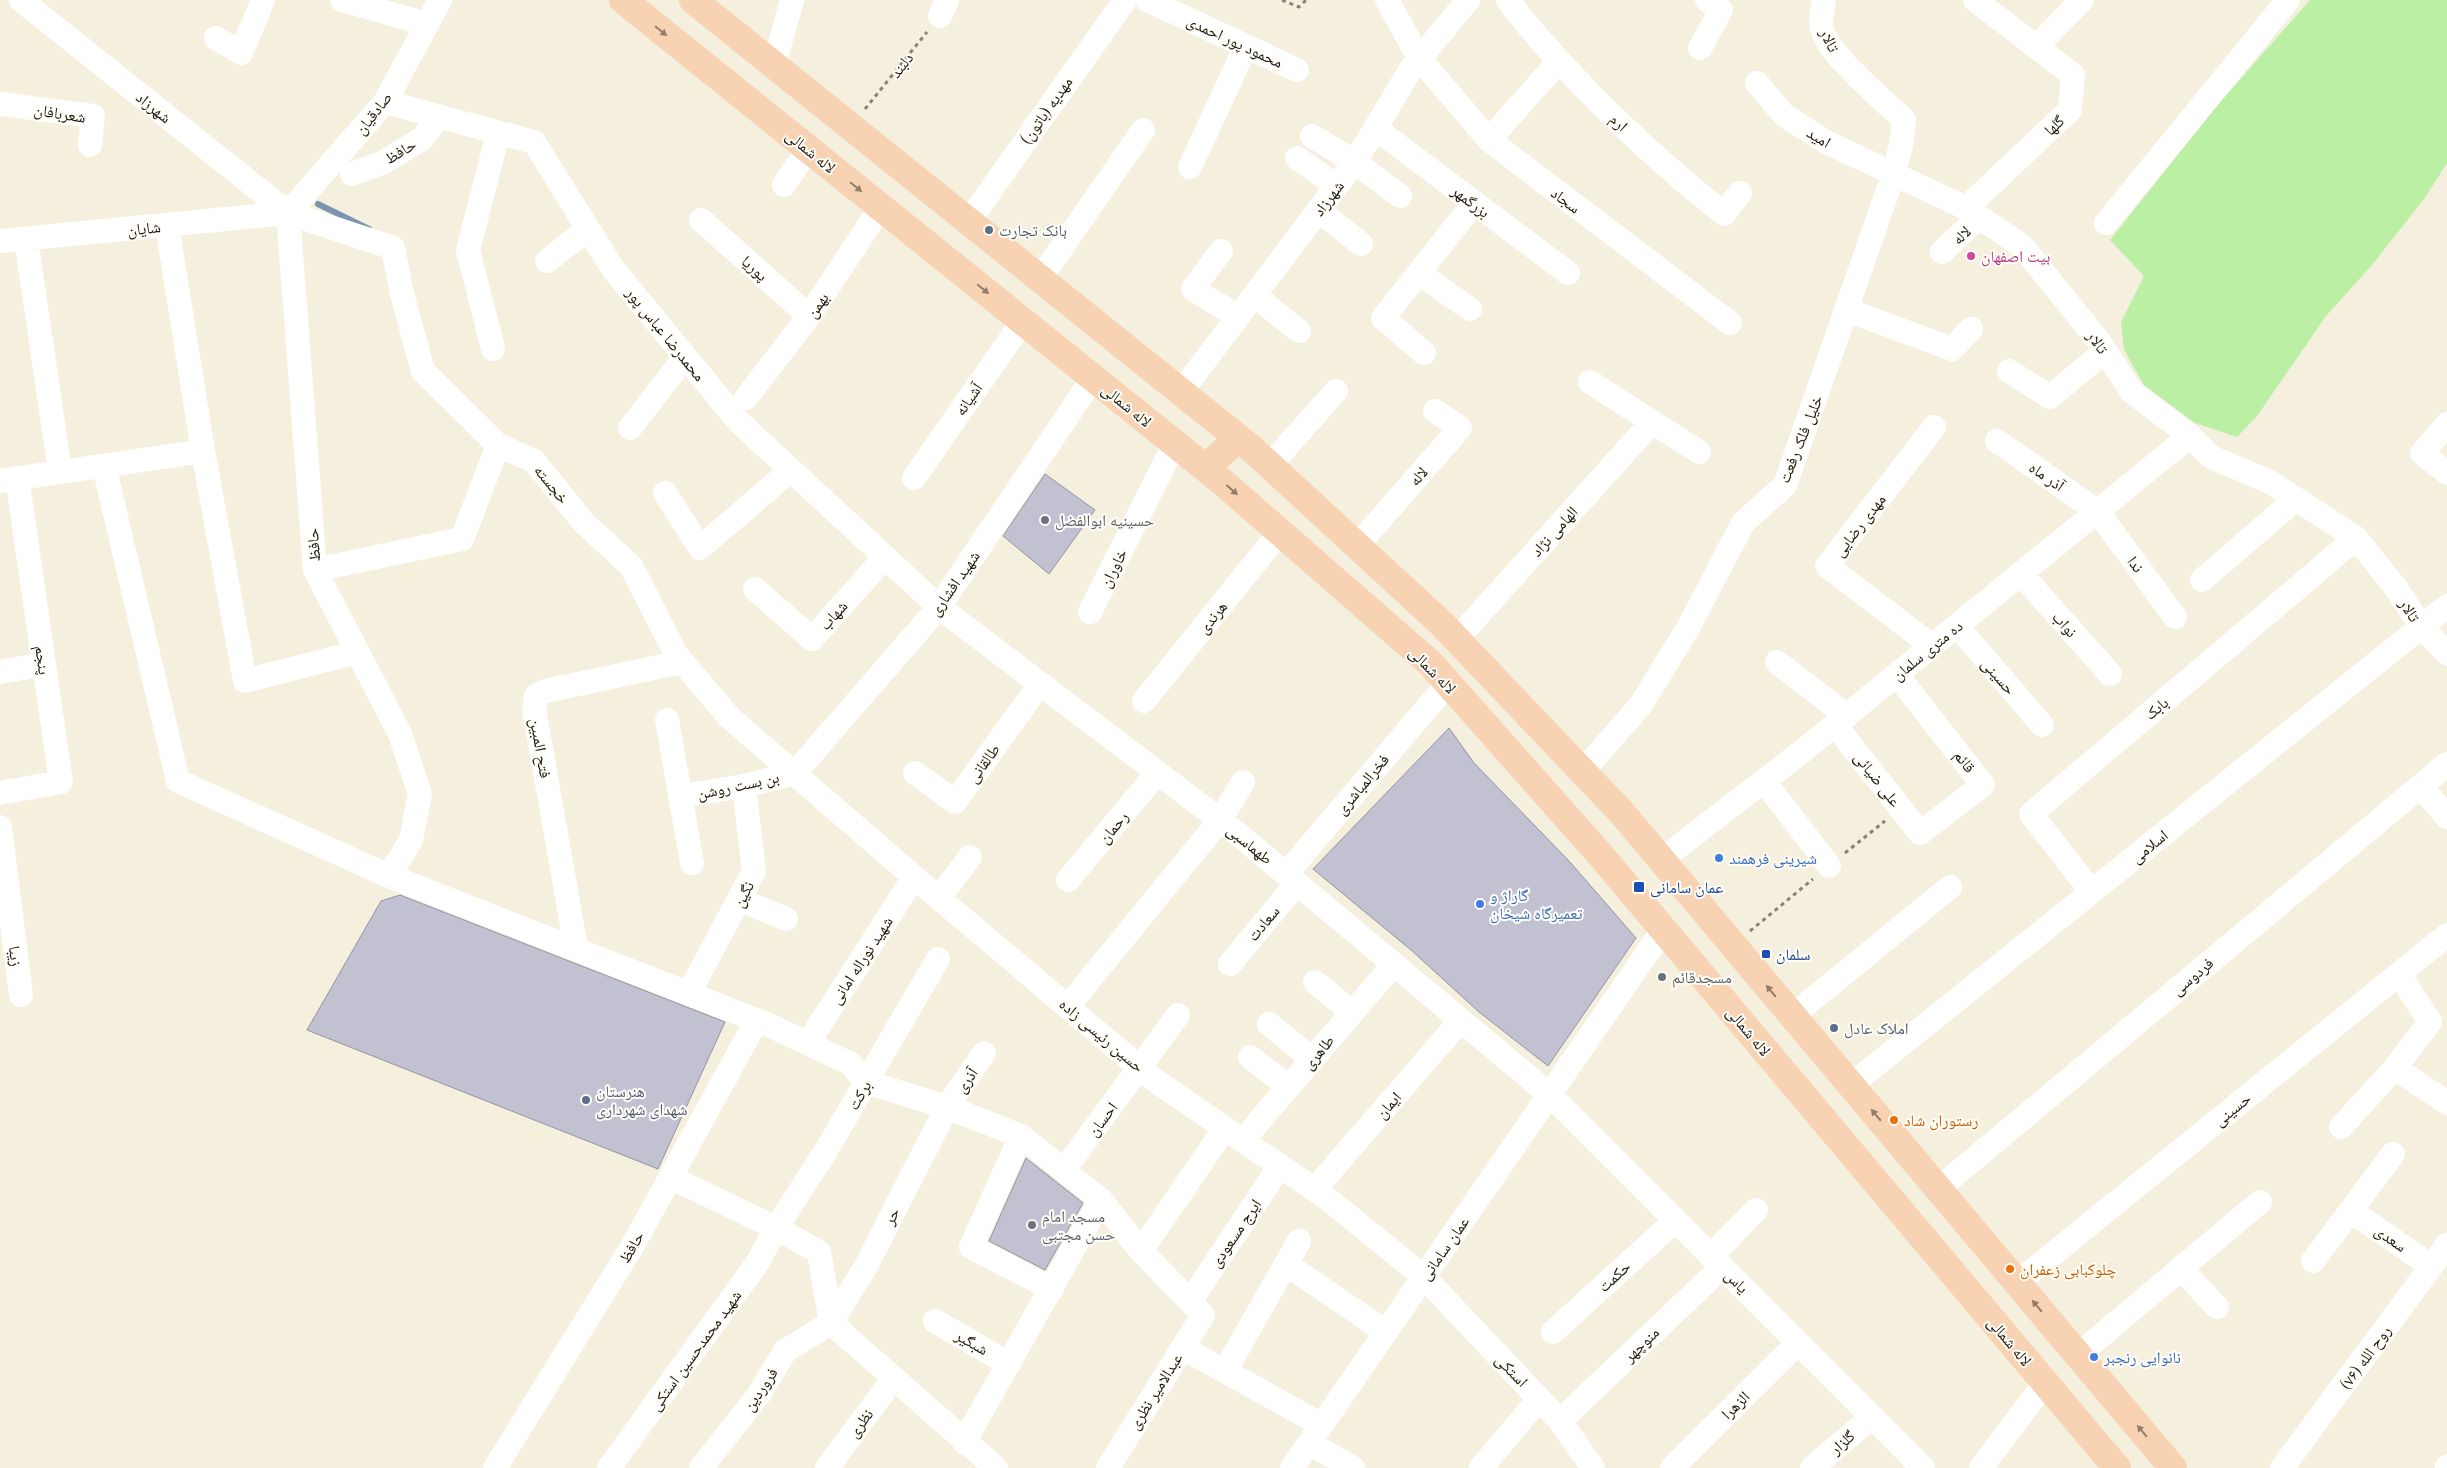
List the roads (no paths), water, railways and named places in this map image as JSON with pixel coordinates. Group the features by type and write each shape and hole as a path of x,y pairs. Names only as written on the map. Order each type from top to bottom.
{"main road":[{"name":"لاله شمالی","path":"623,0 1206,468 1431,664 1603,858 2117,1468"},
{"path":"693,0 1238,438 1270,465 1456,640 1622,814 2173,1468"},
{"path":"1206,468 1238,438"},
{"path":"1854,1156 1878,1176 1895,1181 1899,1179 1902,1173 1904,1148"},
{"path":"1927,1243 1926,1218 1930,1209 1939,1207 1946,1208 1966,1228 1976,1234"}],"street":[{"name":"شهرزاد","path":"21,0 288,213"},
{"path":"216,38 241,53 264,0"},
{"path":"342,0 427,24"},
{"name":"صادقیان","path":"288,213 385,102 440,0"},
{"path":"774,65 792,0"},
{"name":"مهدیه (باتون)","path":"969,221 1125,0"},
{"name":"محمود پور احمدی","path":"1146,0 1297,70"},
{"name":"سجاد","path":"1387,0 1419,58 1489,140 1730,324"},
{"name":"شهرزاد","path":"1181,392 1355,162 1419,58 1468,0"},
{"name":"ارم","path":"1508,0 1521,19 1603,108 1682,181 1724,214 1740,193"},
{"path":"1700,48 1721,10 1707,0"},
{"name":"تالار","path":"1824,0 1821,25 1839,60 1904,120 1902,145 1894,173 1972,213 2022,246 2105,351 2132,392 2190,436 2211,458 2270,482 2356,538 2396,588 2422,628 2447,653"},
{"name":"گلها","path":"1972,213 2070,110 2074,75 1975,0"},
{"path":"2036,47 2082,0"},
{"path":"2106,224 2288,0"},
{"path":"1190,167 1246,46"},
{"path":"1489,140 1559,61"},
{"name":"امید","path":"1757,83 1784,115 1826,142 1894,173"},
{"name":"محمدرضا عباس پور","path":"385,102 498,134 534,142 613,269 739,422 939,607"},
{"name":"شعربافان","path":"0,104 93,116 90,145"},
{"name":"حافظ","path":"352,174 384,162 423,138 439,116"},
{"name":"بزرگمهر","path":"1375,128 1568,273"},
{"path":"1040,279 1143,130"},
{"path":"494,349 468,250 498,134"},
{"path":"1312,136 1355,162 1400,196"},
{"path":"784,185 808,149"},
{"path":"1297,158 1337,186"},
{"name":"خلیل فلک رفعت","path":"1582,772 1640,706 1687,630 1743,523 1785,484 1894,173"},
{"path":"1424,353 1383,318 1474,203"},
{"name":"بهمن","path":"746,398 810,316 881,207"},
{"path":"1318,210 1362,244"},
{"name":"شایان","path":"0,241 288,213"},
{"name":"خجسته","path":"288,213 393,248 402,294 423,371 498,445 534,461 584,523 631,566 676,654 682,662 730,717 795,773"},
{"name":"حافظ","path":"288,213 314,570 400,734 420,794 411,840 389,876"},
{"name":"لاله","path":"1942,252 1972,213"},
{"name":"پوریا","path":"701,220 810,316"},
{"path":"167,226 203,451 245,681 358,652"},
{"path":"547,261 588,229"},
{"path":"26,239 60,472"},
{"path":"1221,251 1193,289 1238,317"},
{"path":"1419,273 1470,309"},
{"path":"1254,295 1299,331"},
{"path":"1846,310 1952,350 1970,329"},
{"name":"آشیانه","path":"914,478 1023,321"},
{"path":"2009,371 2050,397 2105,351"},
{"path":"630,428 686,357"},
{"name":"شهید افشاری","path":"795,773 939,607 1093,378"},
{"path":"1590,382 1698,452"},
{"path":"1270,465 1336,391"},
{"name":"لاله","path":"1357,546 1460,428 1435,411"},
{"name":"الهامی نژاد","path":"1456,640 1652,422"},
{"path":"2447,424 2422,453 2447,472"},
{"name":"مهدی رضایی","path":"1932,646 1827,566 1934,428"},
{"name":"ده متری سلمان","path":"1661,860 1841,720 2190,436"},
{"name":"آذر ماه","path":"1997,441 2097,511"},
{"name":"خاوران","path":"1090,612 1175,443"},
{"path":"314,570 462,539 498,445"},
{"path":"9,480 203,451"},
{"path":"104,466 178,781 389,876 757,1020 851,1064 866,1082 947,1107 1021,1136 1101,1200 1141,1251 1197,1307"},
{"path":"665,493 700,548 791,470"},
{"name":"پنجم","path":"0,793 61,782 44,664 9,480"},
{"path":"2202,580 2296,499"},
{"name":"ندا","path":"2097,511 2175,616"},
{"name":"هرندی","path":"1144,702 1280,532"},
{"name":"بابک","path":"2092,892 2031,814 2356,538"},
{"name":"شهاب","path":"755,589 812,639 885,557"},
{"name":"نواب","path":"2021,574 2110,674"},
{"name":"اسلامی","path":"1851,1085 2447,606"},
{"name":"طهماسبی","path":"939,607 1220,820 1550,1095"},
{"name":"حسینی","path":"1957,626 2042,726"},
{"name":"فتح المبین","path":"576,948 534,709 536,696 545,691 682,662"},
{"name":"علی ضیائی","path":"1777,662 1841,720 1920,833"},
{"path":"0,672 44,664"},
{"name":"قائم","path":"1897,675 1983,785 1920,833"},
{"name":"طالقانی","path":"915,773 955,802 1040,684"},
{"name":"فخرالمباشری","path":"1291,878 1438,695"},
{"name":"بن بست روشن","path":"667,720 692,863"},
{"name":"فردوسی","path":"1938,1189 2447,764"},
{"name":"بن بست روشن","path":"681,796 744,786 795,773"},
{"name":"حسین رئیسی زاده","path":"795,773 914,877 1140,1068 1314,1189 1424,1277"},
{"name":"رحمان","path":"1068,880 1158,773"},
{"path":"1764,781 1829,866"},
{"path":"1068,1006 1220,820 1243,782"},
{"name":"نگین","path":"690,993 753,875 755,866 744,786"},
{"path":"2420,786 2447,817"},
{"name":"زیبا","path":"0,827 4,899 21,995"},
{"path":"939,898 970,857"},
{"name":"شهید نوراله امانی","path":"808,1043 914,877"},
{"name":"سعادت","path":"1230,964 1291,878"},
{"path":"1792,1016 1950,887"},
{"path":"740,900 786,919"},
{"name":"عمان سامانی","path":"1292,1468 1663,930"},
{"name":"حسینی","path":"2017,1283 2447,935"},
{"name":"برکت","path":"776,1228 824,1154 938,959"},
{"name":"طاهری","path":"1141,1251 1234,1134 1289,1087 1394,964"},
{"path":"2340,1127 2395,1068 2430,1022 2399,974"},
{"path":"1315,982 1352,1012"},
{"name":"احسان","path":"1064,1170 1178,1015"},
{"name":"حافظ","path":"504,1464 633,1245 757,1020"},
{"name":"ایمان","path":"1314,1189 1461,1020"},
{"path":"1269,1024 1312,1060"},
{"name":"آذری","path":"947,1107 984,1053"},
{"path":"1250,1057 1289,1087"},
{"path":"2395,1068 2447,1102"},
{"name":"یاس","path":"1550,1095 1923,1468"},
{"name":"حر","path":"831,1323 866,1266 947,1107"},
{"path":"1021,1136 971,1247 1052,1289"},
{"path":"2313,1261 2393,1154"},
{"name":"ایرج مسعودی","path":"1197,1307 1280,1166"},
{"path":"670,1178 776,1228 819,1252 831,1323 964,1442 985,1465"},
{"path":"964,1442 1101,1200"},
{"path":"2078,1355 2260,1202"},
{"name":"منوچهر","path":"1560,1421 1717,1261 1756,1210"},
{"name":"سعدی","path":"2351,1211 2431,1266"},
{"name":"حکمت","path":"1553,1332 1676,1220"},
{"name":"شهید محمدحسین استکی","path":"609,1468 758,1262 776,1228"},
{"path":"1225,1371 1299,1241"},
{"name":"روح الله (۷۶)","path":"2282,1468 2447,1245"},
{"path":"1286,1264 1386,1332"},
{"path":"2181,1269 2217,1307"},
{"name":"استکی","path":"1424,1277 1560,1421 1593,1468"},
{"name":"عبدالامیر نظری","path":"1108,1468 1183,1348 1197,1307"},
{"name":"شبگیر","path":"936,1321 1009,1364"},
{"name":"فروردین","path":"702,1468 758,1396 785,1351 831,1323"},
{"name":"الزهرا","path":"1672,1468 1798,1343"},
{"path":"1183,1348 1225,1371 1316,1434 1353,1468"},
{"name":"نظری","path":"827,1468 893,1379"},
{"path":"1981,1468 2045,1383"},
{"path":"1486,1466 1540,1399"},
{"name":"گلزار","path":"1812,1468 1872,1417"}],"waterway":[{"path":"318,204 369,229"}],"place":[{"name":"بانک تجارت","path":"989,230"},
{"name":"بيت اصفهان","path":"1971,256"},
{"name":"حسینیه ابوالفضل","path":"1045,520"},
{"name":"شیرینی فرهمند","path":"1719,858"},
{"name":"عمان سامانی","path":"1639,887"},
{"name":"گاراژ و تعمیرگاه شیخان","path":"1480,904"},
{"name":"سلمان","path":"1766,954"},
{"name":"مسجدقائم","path":"1662,977"},
{"name":"املاک عادل","path":"1834,1028"},
{"name":"هنرستان شهدای شهرداری","path":"586,1100"},
{"name":"رستوران شاد","path":"1894,1120"},
{"name":"مسجد امام حسن مجتبی","path":"1032,1225"},
{"name":"چلوکبابی زعفران","path":"2010,1269"},
{"name":"نانوایی رنجبر","path":"2094,1357"}]}
